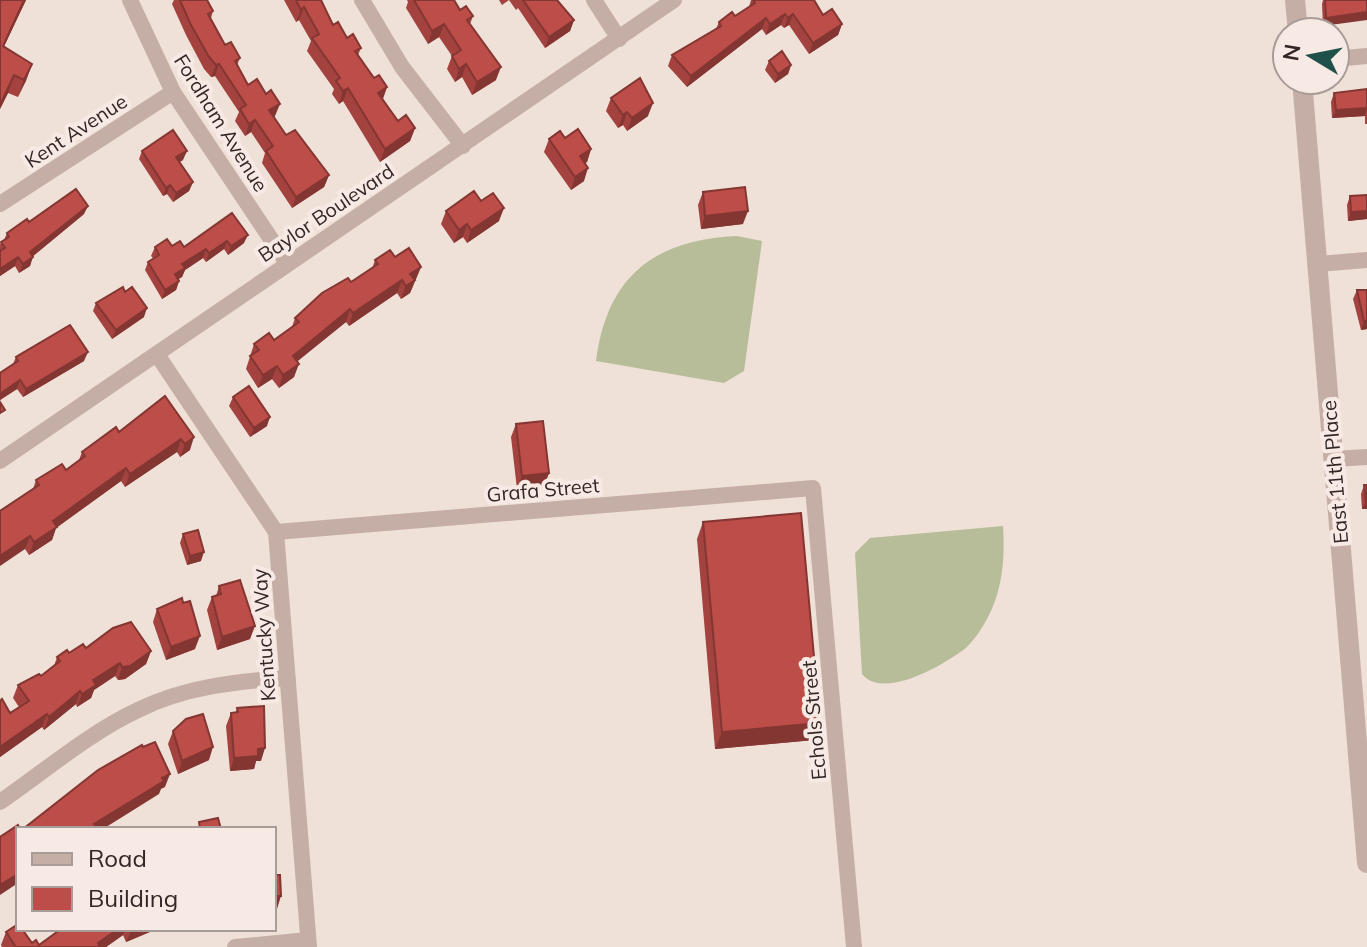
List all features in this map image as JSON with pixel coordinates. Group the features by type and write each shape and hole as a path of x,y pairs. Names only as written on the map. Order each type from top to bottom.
{"street":[{"name":"Fordham Avenue","path":"130,0 173,92 287,263"},
{"path":"362,0 402,67 463,146"},
{"path":"594,0 619,39"},
{"name":"Baylor Boulevard","path":"0,461 158,356 287,263 674,0"},
{"name":"Kent Avenue","path":"0,204 173,92"},
{"name":"East 11th Place","path":"1303,96 1334,459 1359,666 1367,863"},
{"path":"1318,264 1367,260"},
{"name":"Kentucky Way","path":"158,356 276,532 308,944"},
{"path":"1334,459 1367,457"},
{"name":"Grafa Street","path":"276,532 813,488"},
{"name":"Echols Street","path":"813,488 854,947"},
{"path":"0,802 115,722 141,708 194,690 288,678"},
{"path":"235,947 308,944"}],"green space":[{"path":"737,236 762,241 744,371 724,383 596,361 611,307 623,286 639,268 681,245"},
{"path":"1003,526 1003,561 997,595 984,625 967,647 930,670 899,682 884,684 862,674 855,553 870,538"}],"building":[{"path":"0,0 24,0 3,46 32,64 24,80 14,75 0,105"},
{"path":"180,0 207,0 213,11 208,14 225,45 231,42 240,58 235,61 248,85 257,79 266,94 271,90 280,104 269,110 286,135 295,130 329,175 296,197 266,151 273,146 255,120 249,124 240,109 246,105 219,64 216,65 209,57"},
{"path":"296,0 321,0 333,25 338,22 347,38 353,34 361,48 355,51 374,78 379,75 387,87 378,93 398,121 406,115 415,128 385,149 348,88 343,91 336,81 340,78 312,38 319,34 304,7 301,10"},
{"path":"414,0 454,0 460,10 466,6 473,16 467,20 501,67 477,82 466,64 459,69 452,56 461,50 444,24 432,31"},
{"path":"523,0 557,0 574,20 549,37"},
{"path":"753,0 814,0 823,15 832,9 842,24 813,43 793,14 788,18 785,14 770,24 766,18 691,76 672,55 721,26 719,22 732,12 735,16 755,3"},
{"path":"1325,0 1367,0 1367,12 1326,16"},
{"path":"782,51 791,65 778,74 769,61"},
{"path":"640,78 653,103 632,118 627,112 623,115 611,98"},
{"path":"1367,89 1367,108 1336,110 1334,96 1351,96 1351,91"},
{"path":"578,129 591,149 580,156 588,168 575,177 549,139 560,131 565,138"},
{"path":"173,130 187,151 176,157 193,182 176,193 170,185 166,188 142,151"},
{"path":"745,187 748,211 705,216 703,192"},
{"path":"76,189 88,206 30,252 33,257 23,264 18,257 0,269 0,251 5,248 1,242 9,237 7,233 27,219 29,222"},
{"path":"474,191 481,201 493,193 504,208 471,230 467,224 459,230 446,211"},
{"path":"1367,195 1367,211 1351,212 1350,196"},
{"path":"232,213 248,235 231,246 227,241 209,253 206,249 182,264 185,268 175,274 179,281 165,290 148,262 159,255 155,247 167,239 172,246 180,241 184,247"},
{"path":"409,248 421,267 410,274 415,280 406,286 402,280 353,313 350,309 293,356 299,364 283,375 277,366 263,375 250,356 259,350 254,344 269,333 274,340 299,322 295,318 322,293 348,278 351,282 378,264 375,260 390,250 395,257"},
{"path":"123,287 125,292 132,287 147,308 116,330 96,303"},
{"path":"1357,290 1367,290 1367,321 1364,321"},
{"path":"70,325 88,352 26,389 20,380 0,394 0,373 18,361 16,357"},
{"path":"249,386 270,417 254,428 233,397"},
{"path":"165,396 194,437 185,444 181,439 130,474 126,468 53,521 57,527 34,542 30,536 0,556 0,511 39,485 36,480 62,464 66,470 85,456 82,452 116,427 119,432"},
{"path":"543,421 549,473 522,476 516,424"},
{"path":"801,513 820,723 722,732 703,522"},
{"path":"198,530 204,552 190,556 183,534"},
{"path":"240,580 255,626 222,637 212,597 221,594 219,586"},
{"path":"182,598 183,603 190,601 200,636 171,647 157,609"},
{"path":"131,622 151,651 130,666 122,667 120,663 93,680 96,685 82,694 80,691 49,717 47,714 0,747 2,699 10,713 29,701 18,685 39,674 41,676 60,661 57,657 67,650 69,653 83,644 86,648 113,628"},
{"path":"264,706 265,748 258,749 258,756 234,758 231,713 238,712 237,708"},
{"path":"203,714 213,747 182,761 173,731 186,719"},
{"path":"155,742 170,774 162,778 164,781 94,824 96,827 26,827 98,770"},
{"path":"218,818 220,827 200,827 199,822"},
{"path":"18,825 16,875 0,885 0,837"},
{"path":"276,875 280,875 281,896 276,896"},
{"path":"16,925 16,931 23,931 32,943 36,940 39,945 58,931 115,931 98,943 100,947 16,947 6,932"}]}
